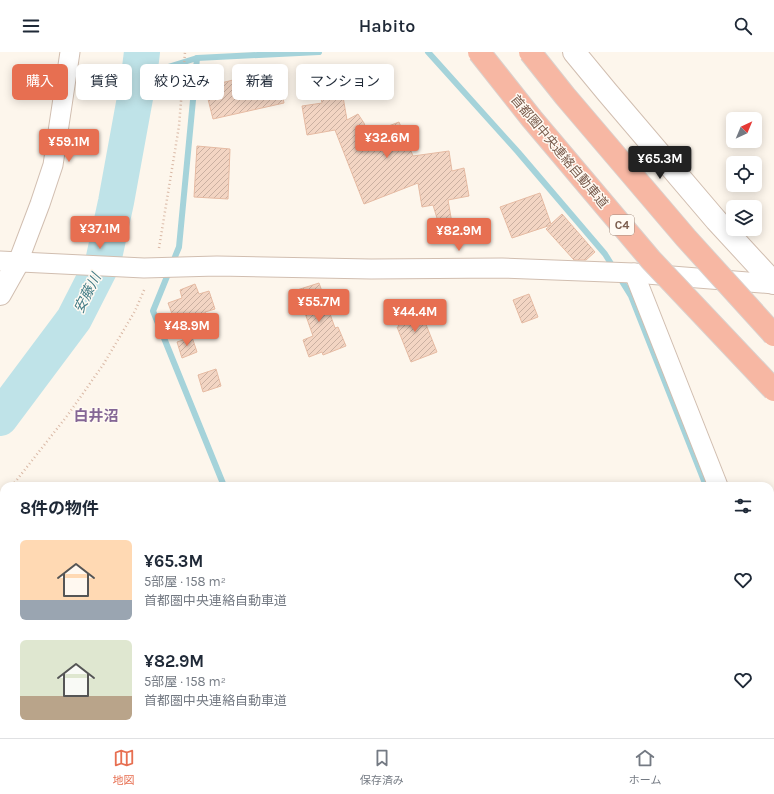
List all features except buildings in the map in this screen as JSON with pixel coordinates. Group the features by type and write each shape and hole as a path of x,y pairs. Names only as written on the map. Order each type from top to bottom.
{"highway":[{"name":"首都圏中央連絡自動車道","path":"479,52 532,119 651,260 774,390"},
{"path":"530,52 686,238 774,335"}],"street":[{"path":"0,294 9,261 40,204 53,165 70,52"},
{"path":"574,52 606,92 716,220 774,284"},
{"path":"9,261 144,268 217,266 371,269 502,268 634,273 774,284"},
{"path":"634,273 716,482"}],"waterway":[{"name":"安藤川","path":"0,418 74,319 103,262 116,202 142,52"},
{"path":"139,76 197,58 319,52"},
{"path":"428,52 518,152 605,254 631,296 704,482"},
{"path":"197,58 179,247 153,311 222,482"}],"district":[{"name":"白井沼","path":"96,416"}]}
